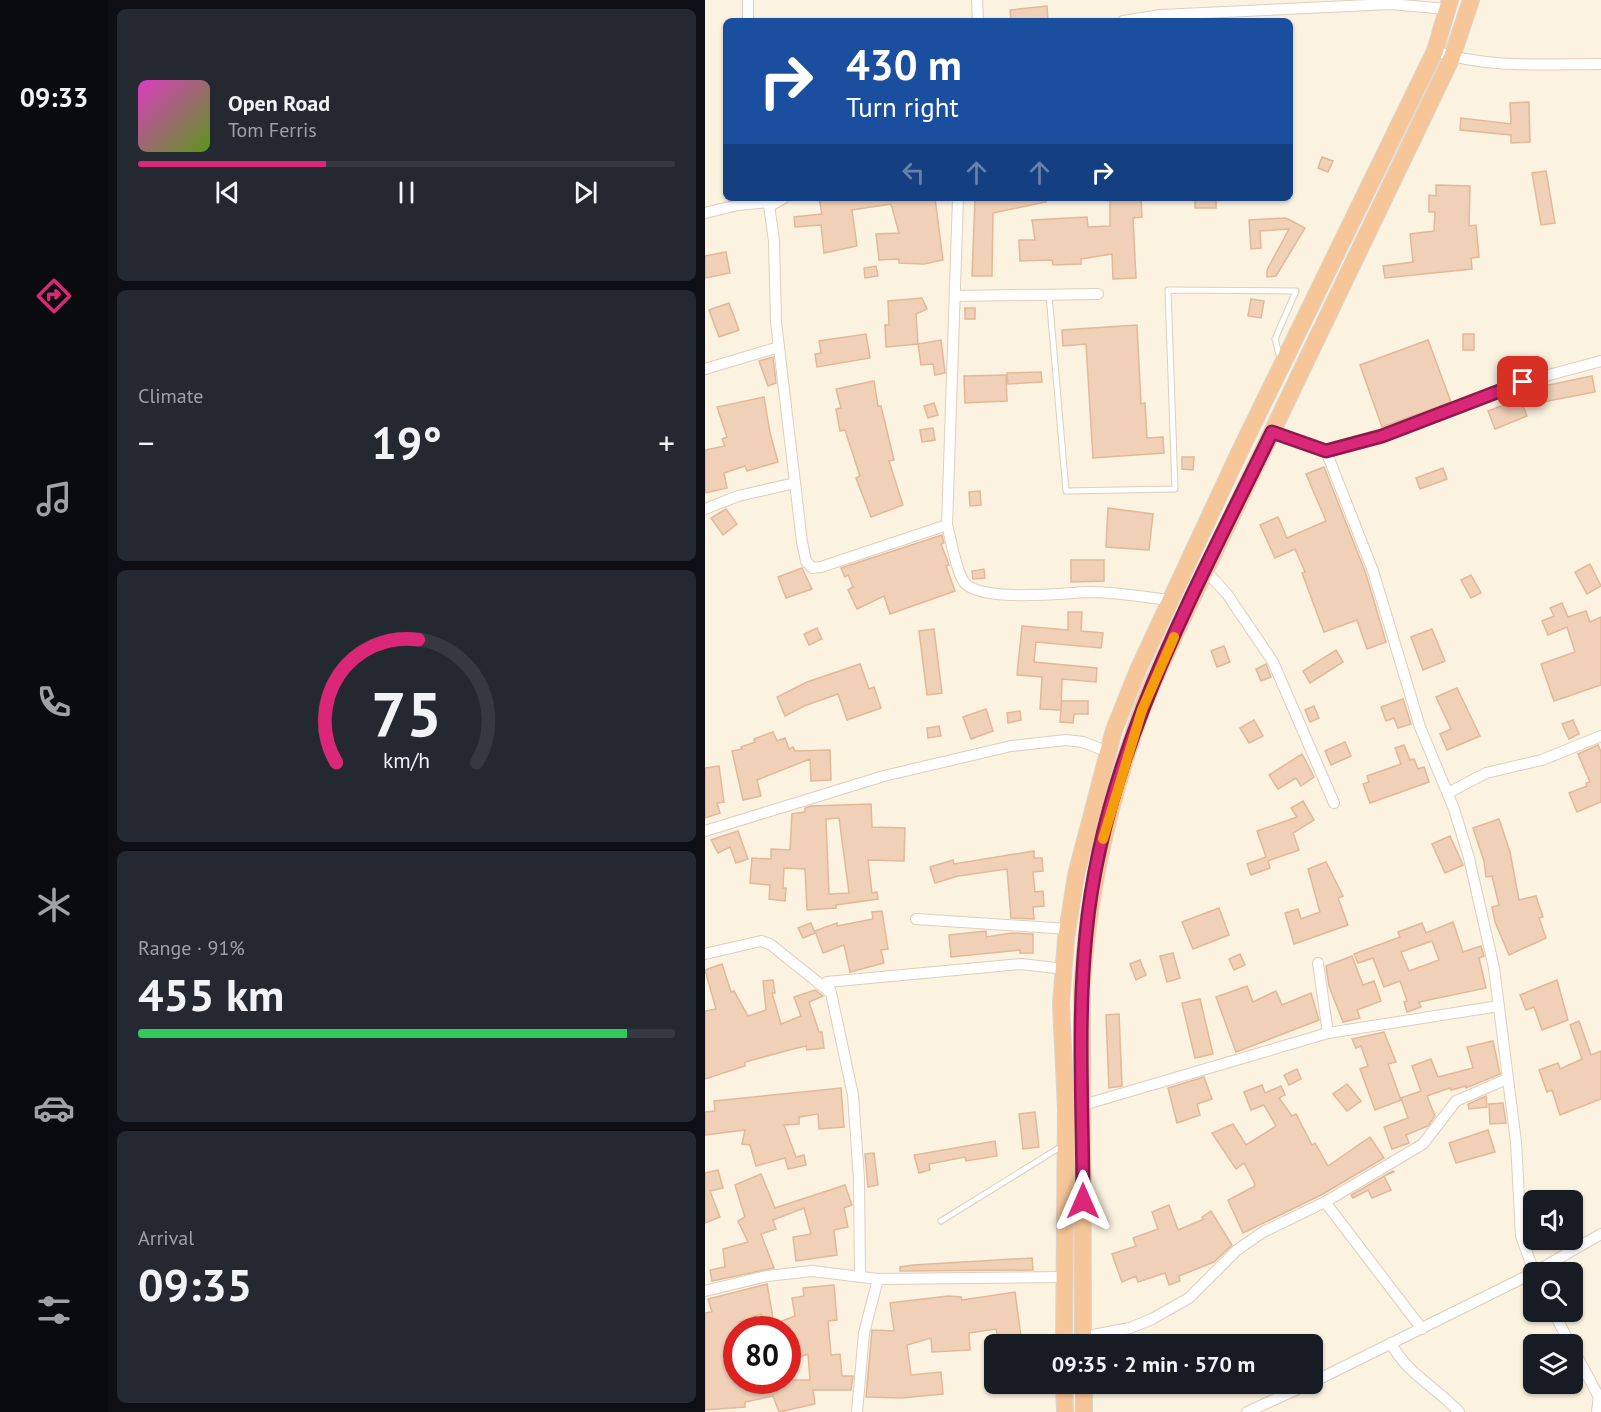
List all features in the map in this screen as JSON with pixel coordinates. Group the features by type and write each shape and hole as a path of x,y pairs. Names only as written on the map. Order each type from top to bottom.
{"highway":[{"path":"1082,1334 1082,987 1086,932 1099,856 1142,710 1205,570 1452,57 1471,0"},
{"path":"1064,1334 1065,1144 1061,1004 1076,874 1108,752 1138,670 1239,453 1435,51 1449,5"},
{"path":"1064,1394 1065,1412"},
{"path":"1084,1394 1084,1412"}],"street":[{"path":"748,0 748,18"},
{"path":"977,0 978,18"},
{"path":"1142,18 1161,15 1390,4 1449,5"},
{"path":"1435,51 1452,57 1492,63 1601,64"},
{"path":"738,205 744,201"},
{"path":"958,201 947,525 963,581 972,588 993,593 1025,596 1091,592 1171,600"},
{"path":"705,213 738,205 769,202 779,347 804,555 812,568 947,525"},
{"path":"955,296 1098,294"},
{"path":"705,369 779,347"},
{"path":"1272,432 1326,451 1382,436 1523,382 1601,361"},
{"path":"1326,451 1373,571 1420,727 1448,793 1469,858 1485,922 1499,1006 1516,1142 1521,1236 1530,1262"},
{"path":"705,509 738,496 795,483"},
{"path":"1205,570 1227,594 1273,662 1334,803"},
{"path":"1448,793 1486,773 1542,760 1601,736"},
{"path":"705,831 884,776 1011,746 1066,740 1083,742 1108,752"},
{"path":"916,919 1068,929"},
{"path":"705,954 748,942 761,941 770,944 831,993"},
{"path":"1318,963 1328,1033"},
{"path":"860,1276 859,1179 853,1095 827,982 1021,964 1064,969"},
{"path":"1083,1105 1328,1033 1499,1006"},
{"path":"1105,1334 1152,1319 1189,1298 1237,1250 1263,1232 1325,1202 1423,1144 1456,1101 1507,1079"},
{"path":"1325,1202 1422,1329"},
{"path":"1552,1262 1601,1234"},
{"path":"705,1291 767,1276 812,1271 878,1279 1063,1277"},
{"path":"1323,1377 1523,1278"},
{"path":"857,1412 864,1333 878,1279"},
{"path":"1391,1343 1399,1360 1444,1396 1459,1412"},
{"path":"1583,1368 1599,1397 1597,1412"},
{"path":"1247,1412 1287,1394"}],"lane":[{"path":"1049,295 1066,491 1175,489 1168,290 1296,291 1275,339 1282,366"},
{"path":"941,1221 1065,1144"}],"building":[{"path":"1047,6 1048,18 1011,18 1010,10"},
{"path":"1529,102 1530,142 1511,143 1511,135 1460,130 1461,118 1511,124 1510,103"},
{"path":"1322,157 1333,161 1328,172 1318,168"},
{"path":"1546,171 1555,223 1541,225 1532,173"},
{"path":"1436,185 1470,186 1469,226 1476,225 1479,257 1471,258 1472,269 1385,278 1383,266 1413,262 1410,234 1434,231 1435,212 1429,212 1429,195 1436,196"},
{"path":"820,201 935,201 943,260 924,264 899,263 899,259 879,260 876,234 899,233 891,204 852,210 857,246 824,253 821,225 795,227 794,217 822,214"},
{"path":"975,201 1046,201 993,213 992,276 972,276"},
{"path":"1110,201 1141,201 1142,217 1133,218 1136,278 1113,279 1112,254 1081,259 1081,264 1053,265 1052,260 1020,261 1019,240 1035,240 1032,220 1087,217 1088,227 1110,226"},
{"path":"1195,201 1216,201 1216,208 1195,208"},
{"path":"1286,218 1305,228 1276,276 1267,277 1267,270 1289,229 1260,231 1261,248 1251,249 1249,220"},
{"path":"726,252 730,273 705,278 705,256"},
{"path":"876,266 878,276 865,278 864,268"},
{"path":"922,298 927,309 916,314 918,344 886,347 885,325 889,325 888,301"},
{"path":"1251,299 1264,301 1261,318 1248,316"},
{"path":"729,303 739,330 719,337 709,310"},
{"path":"965,308 975,308 975,319 965,319"},
{"path":"1137,325 1141,404 1145,403 1147,438 1163,437 1164,453 1093,458 1086,344 1063,346 1062,330"},
{"path":"866,334 870,358 817,367 815,354 821,353 819,341"},
{"path":"1463,334 1474,334 1474,350 1463,350"},
{"path":"941,340 945,373 935,375 933,364 921,365 918,344"},
{"path":"1428,340 1451,402 1382,427 1360,365"},
{"path":"773,357 776,383 768,386 759,361"},
{"path":"1041,372 1042,382 1008,384 1007,373"},
{"path":"1006,375 1007,401 965,403 964,376"},
{"path":"1592,376 1595,392 1523,406 1527,416 1495,429 1488,411 1535,393 1534,388"},
{"path":"874,381 878,406 881,406 894,460 889,461 903,505 871,517 856,478 860,476 845,430 840,431 836,409 841,408 836,389"},
{"path":"764,397 778,462 747,471 745,466 724,473 727,488 705,493 705,450 725,446 722,439 727,437 717,407"},
{"path":"934,403 938,415 928,418 924,406"},
{"path":"933,428 935,440 922,442 920,430"},
{"path":"1182,457 1194,457 1193,470 1182,469"},
{"path":"1324,467 1366,574 1386,642 1367,649 1357,620 1324,632 1302,573 1305,572 1295,549 1275,558 1260,525 1278,517 1287,538 1326,521 1306,474"},
{"path":"1443,468 1447,479 1420,489 1416,478"},
{"path":"980,491 981,505 970,506 969,492"},
{"path":"1108,508 1153,514 1149,550 1106,547"},
{"path":"726,509 737,524 723,535 711,518"},
{"path":"942,535 944,543 941,544 949,565 946,566 955,591 890,614 884,596 857,609 848,590 853,587 848,575 845,577 841,568"},
{"path":"1071,560 1104,560 1104,581 1071,582"},
{"path":"1590,564 1601,586 1587,594 1575,572"},
{"path":"802,568 812,589 786,598 778,577"},
{"path":"984,569 985,578 973,579 972,571"},
{"path":"1471,575 1481,593 1471,598 1461,580"},
{"path":"1562,603 1568,617 1586,611 1590,622 1601,617 1601,685 1554,701 1541,664 1575,652 1567,627 1548,635 1542,621 1554,616 1550,608"},
{"path":"1068,612 1082,612 1081,631 1103,633 1101,648 1036,642 1034,662 1097,668 1096,682 1062,679 1061,709 1062,701 1088,701 1088,714 1074,714 1073,723 1060,722 1061,710 1040,709 1042,677 1017,675 1022,626 1068,630"},
{"path":"817,628 822,639 809,645 804,634"},
{"path":"934,629 942,693 927,695 919,631"},
{"path":"1432,629 1445,661 1423,670 1411,637"},
{"path":"1224,646 1230,662 1217,667 1211,651"},
{"path":"1336,650 1343,662 1310,683 1303,671"},
{"path":"860,664 869,689 874,687 881,708 847,720 838,694 804,706 785,716 777,697 807,682"},
{"path":"1266,664 1271,677 1261,681 1256,669"},
{"path":"1457,688 1480,736 1447,750 1440,734 1451,729 1436,697"},
{"path":"1403,699 1411,724 1398,728 1394,718 1386,721 1381,707"},
{"path":"1314,706 1319,718 1310,722 1305,710"},
{"path":"986,709 993,731 971,739 963,717"},
{"path":"1020,711 1021,720 1008,723 1007,713"},
{"path":"1254,720 1263,736 1249,743 1240,728"},
{"path":"1573,720 1579,734 1569,739 1562,724"},
{"path":"939,726 941,736 928,738 927,728"},
{"path":"773,732 777,741 785,738 789,749 793,747 795,751 830,750 831,780 811,781 810,759 757,780 761,796 743,800 732,751 742,749 741,747 755,742 754,739"},
{"path":"1345,742 1351,756 1331,765 1325,751"},
{"path":"1404,745 1410,760 1414,759 1418,769 1424,767 1429,782 1370,803 1363,784 1369,782 1367,776 1401,764 1395,748"},
{"path":"1598,745 1601,752 1601,802 1577,812 1569,793 1587,786 1586,783 1590,782 1578,754"},
{"path":"1302,754 1314,777 1301,786 1296,778 1278,789 1269,775"},
{"path":"719,766 724,802 717,803 720,813 705,818 705,768"},
{"path":"1303,801 1314,820 1293,833 1299,850 1268,861 1270,868 1251,875 1247,864 1266,857 1257,831 1297,817 1291,808"},
{"path":"871,804 872,827 905,828 904,861 868,860 872,893 877,892 878,899 836,905 836,908 807,910 805,869 784,868 785,901 769,899 770,885 750,883 752,858 771,859 771,849 790,850 792,814 805,812 805,808","holes":["839,818 849,893 829,894 826,819"]},
{"path":"1499,819 1510,852 1519,900 1536,896 1543,917 1539,918 1546,938 1509,955 1495,922 1492,907 1499,905 1492,876 1486,877 1484,861 1473,828"},
{"path":"738,831 748,859 736,863 730,847 718,853 711,840"},
{"path":"1450,836 1463,865 1445,873 1432,844"},
{"path":"1034,851 1034,858 1042,858 1043,871 1033,872 1035,892 1043,891 1044,906 1033,907 1034,919 1011,918 1007,869 958,876 935,883 930,867 953,860 954,864"},
{"path":"1326,862 1343,896 1338,898 1348,925 1294,944 1285,913 1298,909 1301,919 1320,912 1308,869"},
{"path":"1219,908 1229,935 1193,949 1182,922"},
{"path":"882,911 888,949 881,950 884,963 850,972 844,945 823,953 815,931 837,923 837,926 873,919 872,912"},
{"path":"1453,922 1463,952 1481,946 1484,956 1479,958 1486,988 1419,1002 1421,1007 1407,1012 1404,1002 1407,1001 1400,981 1384,987 1373,958 1358,963 1354,954 1400,937 1398,932 1422,923 1426,933","holes":["1432,941 1439,960 1409,971 1401,952"]},
{"path":"811,923 815,933 803,938 798,928"},
{"path":"986,931 986,937 1012,933 1033,934 1033,953 1020,953 1020,950 951,957 949,935"},
{"path":"1173,953 1180,978 1167,982 1160,956"},
{"path":"1240,954 1245,965 1234,970 1229,959"},
{"path":"1352,956 1363,985 1374,981 1381,1001 1357,1010 1360,1018 1343,1022 1329,986 1326,966"},
{"path":"1140,960 1146,975 1136,980 1130,964"},
{"path":"722,964 731,992 734,991 748,1016 766,1010 763,981 773,980 775,993 772,993 781,1024 801,1016 794,997 815,990 823,996 809,1002 819,1032 822,1032 824,1048 807,1050 806,1046 793,1049 745,1062 745,1066 705,1079 705,1011 716,1009 705,970"},
{"path":"1557,980 1568,1020 1542,1030 1534,1007 1526,1010 1520,995"},
{"path":"1247,986 1253,1002 1276,991 1282,1005 1311,993 1319,1020 1236,1052 1216,997"},
{"path":"1200,999 1213,1054 1195,1058 1182,1003"},
{"path":"1119,1014 1122,1086 1109,1088 1106,1015"},
{"path":"1579,1021 1591,1055 1601,1051 1601,1099 1560,1115 1552,1090 1547,1092 1539,1070 1558,1063 1560,1069 1582,1059 1570,1025"},
{"path":"1384,1032 1396,1062 1388,1064 1401,1100 1375,1110 1360,1069 1368,1066 1361,1046 1356,1048 1352,1039"},
{"path":"1493,1041 1500,1074 1466,1088 1466,1086 1451,1090 1450,1088 1427,1096 1435,1116 1428,1126 1406,1135 1409,1143 1392,1149 1384,1127 1408,1118 1401,1098 1421,1091 1412,1066 1431,1059 1438,1077 1473,1068 1467,1047"},
{"path":"1297,1069 1301,1079 1289,1085 1284,1075"},
{"path":"1204,1077 1212,1099 1197,1104 1200,1115 1177,1123 1168,1088"},
{"path":"1347,1084 1361,1101 1347,1111 1333,1094"},
{"path":"1262,1085 1265,1093 1281,1086 1285,1095 1279,1098 1292,1116 1296,1114 1312,1145 1315,1143 1328,1166 1370,1137 1384,1158 1321,1195 1243,1233 1228,1200 1255,1186 1254,1182 1244,1163 1236,1169 1212,1133 1233,1124 1246,1145 1276,1126 1264,1105 1251,1110 1244,1092"},
{"path":"841,1088 844,1127 819,1129 818,1114 799,1117 799,1124 784,1125 796,1157 804,1155 806,1165 788,1169 785,1158 756,1166 750,1145 742,1144 745,1130 705,1135 705,1112 715,1111 714,1101"},
{"path":"1486,1096 1487,1107 1469,1109 1468,1104"},
{"path":"1503,1103 1506,1123 1490,1124 1489,1104"},
{"path":"1035,1112 1039,1147 1023,1149 1019,1114"},
{"path":"1488,1130 1495,1152 1456,1163 1449,1143"},
{"path":"995,1141 997,1156 966,1161 965,1157 929,1164 930,1170 919,1173 914,1155"},
{"path":"874,1153 878,1185 868,1187 865,1154"},
{"path":"718,1170 723,1188 710,1191 720,1217 705,1223 705,1173"},
{"path":"761,1174 775,1208 845,1185 852,1205 844,1208 848,1227 834,1230 837,1255 796,1261 793,1237 811,1234 804,1208 773,1220 776,1229 761,1234 774,1268 712,1281 710,1270 725,1267 723,1249 748,1242 738,1221 745,1217 735,1185"},
{"path":"1384,1176 1391,1190 1372,1198 1368,1190 1353,1198 1351,1195"},
{"path":"1169,1205 1178,1230 1204,1219 1202,1217 1211,1211 1232,1245 1214,1262 1179,1276 1180,1281 1169,1285 1165,1273 1138,1282 1136,1276 1122,1282 1112,1254 1136,1246 1133,1238 1158,1229 1152,1212"},
{"path":"1032,1258 1033,1270 900,1271 900,1267 913,1265"},
{"path":"767,1284 773,1316 761,1316 761,1314 723,1316 723,1394 801,1394 801,1380 810,1380 808,1354 801,1357 801,1316 795,1316 792,1298 804,1296 803,1288 834,1285 837,1320 828,1321 831,1355 840,1354 842,1376 853,1376 851,1390 813,1390 815,1404 779,1412 773,1396 745,1402 745,1407 705,1410 705,1313 712,1312 708,1299"},
{"path":"1015,1292 1021,1334 997,1334 996,1329 969,1333 970,1350 932,1352 931,1338 907,1345 911,1375 941,1372 943,1394 901,1398 866,1397 872,1330 894,1331 890,1303 948,1296 961,1297 962,1300"}],"slow traffic":[{"path":"1103,839 1119,778 1142,710 1174,637"}],"route":[{"path":"1083,1201 1082,987 1086,932 1099,856 1119,778 1142,710 1176,632 1272,432 1326,451 1382,436 1523,382"}]}
